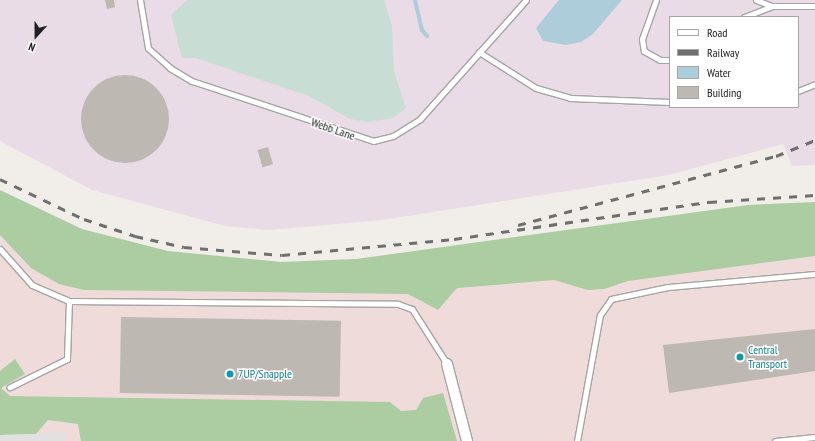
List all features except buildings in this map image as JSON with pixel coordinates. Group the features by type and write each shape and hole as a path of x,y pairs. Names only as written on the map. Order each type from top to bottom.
{"street":[{"path":"447,364 467,441"}],"lane":[{"name":"Webb Lane","path":"140,0 148,48 170,68 192,82 374,141 393,136 420,119 526,0"},
{"path":"656,0 642,39 644,51 660,60 669,60"},
{"path":"756,0 772,6 815,6"},
{"path":"747,16 772,6"},
{"path":"479,52 536,88 570,98 669,102"},
{"path":"799,91 815,84"},
{"path":"0,250 32,285 69,301 398,304 412,309 447,364"},
{"path":"578,441 600,315 611,299 668,287 815,274"},
{"path":"10,387 67,359 69,301"},
{"path":"775,441 815,437"}],"shaded area":[{"path":"0,0 815,0 815,165 792,166 783,144 669,175 382,220 269,230 225,226 92,190 0,141"},
{"path":"0,193 106,245 259,270 815,209 815,441 0,441"},
{"path":"66,433 66,441 0,441 0,435"}],"green space":[{"path":"187,0 384,0 392,26 394,71 406,108 393,118 368,122 350,119 309,96 196,58 182,58 171,15"},
{"path":"0,190 82,229 168,251 281,262 356,259 748,205 815,202 815,256 628,281 604,289 588,290 554,280 457,288 438,310 408,294 84,290 59,284 31,268 0,235"},
{"path":"15,359 25,374 1,388 10,396 390,402 401,411 416,410 423,398 443,393 457,441 81,441 78,424 48,420 36,434 0,435 0,371"}],"water":[{"path":"559,0 622,0 593,34 581,42 566,45 543,41 536,28"}],"waterway":[{"path":"415,0 422,30 427,36"}],"railway":[{"path":"518,225 776,156 815,140"},
{"path":"0,179 84,219 135,236 184,247 282,255 454,239 709,202 815,195"}],"place":[{"name":"Central Transport","path":"740,357"},
{"name":"7UP/Snapple","path":"230,374"}]}
